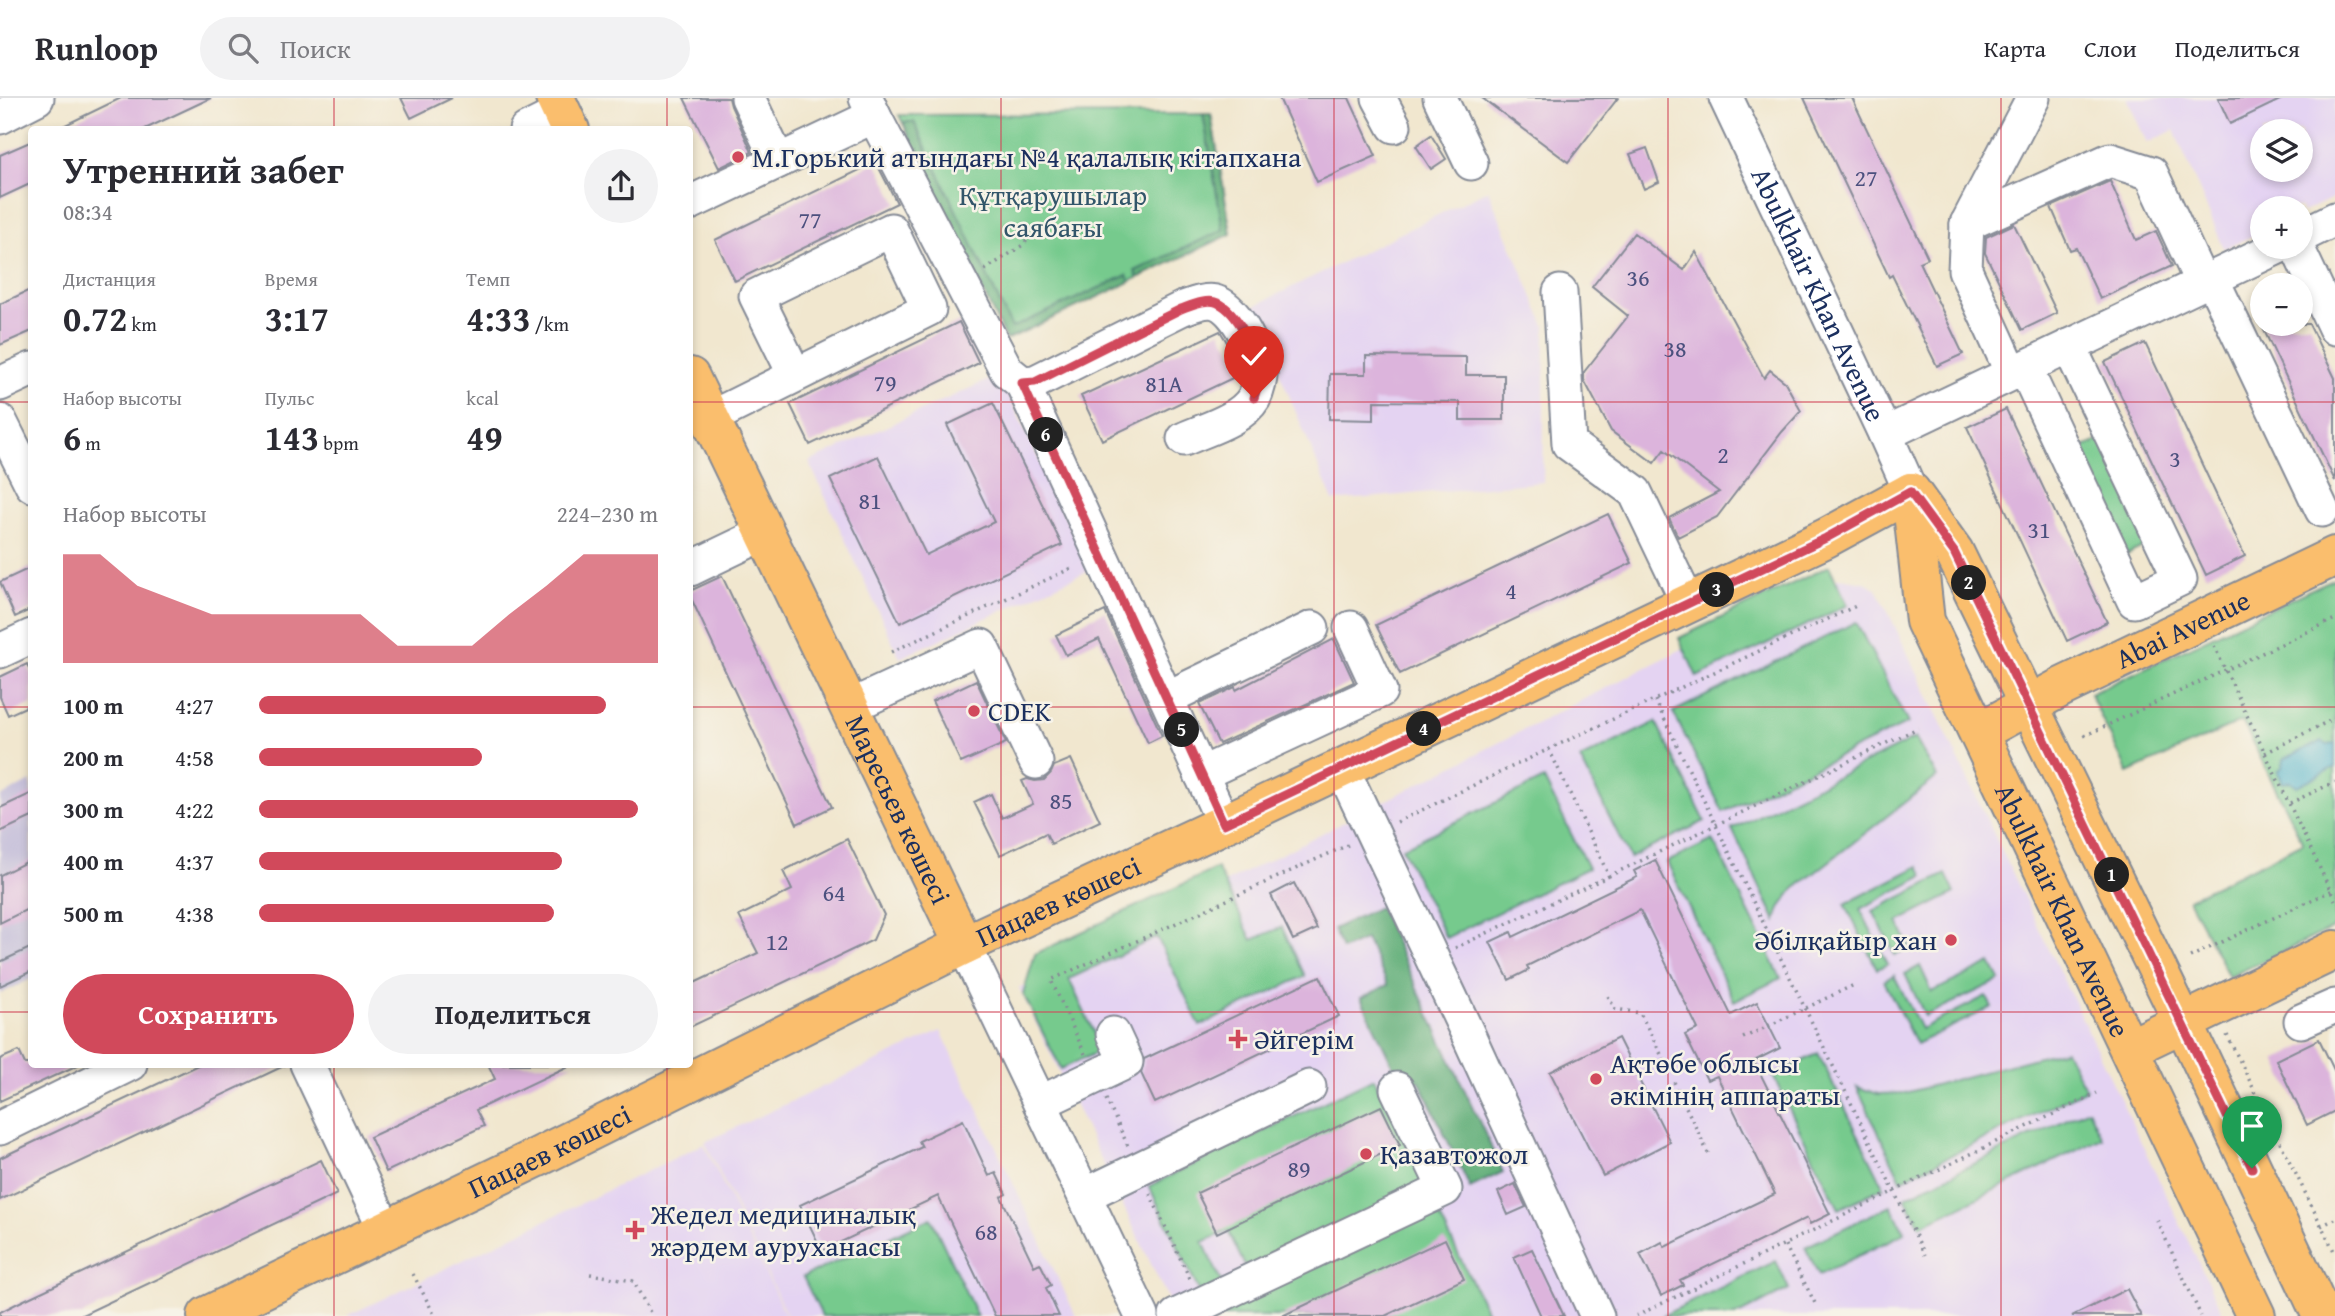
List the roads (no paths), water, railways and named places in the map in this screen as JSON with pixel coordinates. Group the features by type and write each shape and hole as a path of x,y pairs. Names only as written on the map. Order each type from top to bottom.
{"main road":[{"name":"Маресьев көшесі","path":"693,383 964,945"},
{"name":"Пацаев көшесі","path":"207,1316 386,1231 964,945 1826,538 1910,492"},
{"name":"Abulkhair Khan Avenue","path":"1910,492 1954,552 2183,1022 2322,1316"},
{"name":"Abulkhair Khan Avenue","path":"1910,492 1925,621 2256,1316"},
{"name":"Abai Avenue","path":"1979,732 2062,687 2335,556"},
{"path":"2130,1048 2335,950"},
{"path":"2199,1194 2252,1168"}],"street":[{"path":"0,117 37,98"},
{"path":"748,98 778,161"},
{"path":"1440,98 1471,163"},
{"name":"Abulkhair Khan Avenue","path":"1726,98 1910,492"},
{"path":"2033,98 1967,224 1965,270 2019,371 2134,601 2180,579 2069,346"},
{"path":"693,202 778,161 870,107 1007,371 1022,383 1224,824"},
{"path":"534,126 562,113"},
{"path":"1967,224 2110,160 2151,173 2322,510"},
{"path":"2313,230 2335,219"},
{"path":"710,418 929,309 891,230 756,296 795,375"},
{"path":"1885,434 2253,259"},
{"path":"2303,259 2335,328"},
{"path":"1560,292 1569,444 1635,492 1688,603"},
{"path":"1022,383 1035,382 1181,309 1203,302 1218,302 1235,318 1253,349 1261,374 1254,398 1238,414 1184,439"},
{"path":"0,384 28,371"},
{"path":"0,421 28,477"},
{"path":"693,568 765,533"},
{"path":"1167,698 1312,628"},
{"path":"1201,774 1380,691 1352,628"},
{"path":"0,651 28,638"},
{"path":"849,707 981,646 1036,762"},
{"path":"1342,768 1597,1316"},
{"name":"Маресьев көшесі","path":"964,945 1142,1316"},
{"path":"2301,1021 2335,1006"},
{"path":"1040,1103 1126,1062 1113,1034"},
{"path":"0,1128 122,1068"},
{"path":"309,1068 386,1231"},
{"path":"1085,1195 1309,1087"},
{"path":"1176,1316 1446,1189 1397,1089"}],"water":[{"path":"2322,741 2327,745 2335,744 2335,767 2297,786 2291,781 2283,783 2278,772 2284,759"}],"place":[{"name":"М.Горький атындағы №4 қалалық кітапхана","path":"738,157"},
{"name":"CDEK","path":"974,711"},
{"name":"Әбілқайыр хан","path":"1951,940"},
{"name":"Әйгерім","path":"1238,1039"},
{"name":"Ақтөбе облысы әкімінің аппараты","path":"1596,1079"},
{"name":"Қазавтожол","path":"1366,1154"},
{"name":"Жедел медициналық жәрдем ауруханасы","path":"635,1230"}],"park label":[{"name":"Құтқарушылар саябағы","path":"1053,211"}]}
